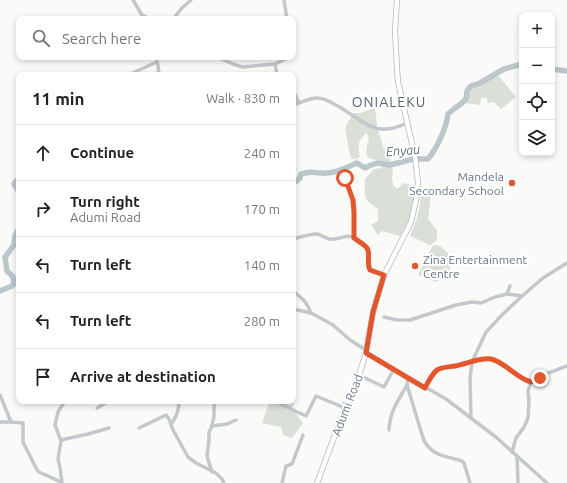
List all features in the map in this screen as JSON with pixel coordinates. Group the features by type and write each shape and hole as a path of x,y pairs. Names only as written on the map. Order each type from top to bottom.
{"main road":[{"name":"Adumi Road","path":"317,483 359,375 366,351 373,312 384,275 411,222 414,213 418,182 415,158 398,82 395,31 397,0"}],"street":[{"path":"133,0 142,15 144,16"},
{"path":"175,16 182,8 192,0"},
{"path":"284,0 287,16"},
{"path":"224,60 241,67 275,64 283,60"},
{"path":"135,72 157,62 159,72"},
{"path":"275,64 276,72"},
{"path":"296,96 299,103"},
{"path":"296,104 312,98 324,99 346,110 361,122 372,128 386,129 399,127 407,123"},
{"path":"345,178 353,200 354,238"},
{"path":"296,238 317,234 329,239 346,236 354,238 368,250 368,266 370,270 384,275"},
{"path":"471,418 470,379 472,362 486,332 522,296 543,278 567,263"},
{"path":"507,294 510,286"},
{"path":"296,293 304,300 311,313"},
{"path":"384,317 397,320 410,320 452,306 472,302 481,303 495,296 507,294 522,296"},
{"path":"296,309 311,313 332,324 350,340 366,351 408,378 446,399 497,438 547,483"},
{"path":"425,388 436,371 441,368 482,359 491,359 500,363 522,379 531,382"},
{"path":"512,452 516,438 524,427 528,418 528,391 531,382 546,374 567,366"},
{"path":"359,375 384,387 394,369"},
{"path":"390,430 392,412 407,385 408,378"},
{"path":"407,385 424,441 428,447 440,456 460,460 464,463 470,483"},
{"path":"0,395 11,422"},
{"path":"280,404 306,416 316,396 345,408"},
{"path":"0,422 23,423 23,442 34,465 38,471 61,482 61,472 58,458 61,440 55,424 58,412 63,404"},
{"path":"96,408 103,404"},
{"path":"171,424 179,404"},
{"path":"212,472 207,456 209,440 208,432 212,426 214,404"},
{"path":"139,428 166,415 168,416 173,430 188,457 219,476 224,483"},
{"path":"212,426 226,424 236,420"},
{"path":"61,440 109,428"},
{"path":"282,483 286,466 292,464 303,435"},
{"path":"517,456 518,483"}],"shaded area":[{"path":"497,74 516,97 501,109 494,102 488,103 486,97 481,98 480,105 465,103 469,92 473,87 481,85"},
{"path":"374,108 383,147 388,153 393,170 393,185 397,189 404,183 408,184 413,192 414,203 412,216 404,232 400,236 382,231 378,235 371,225 378,221 378,209 369,202 366,197 365,179 374,169 382,168 383,162 368,158 366,151 369,138 366,133 359,144 360,157 351,159 345,130 354,113 361,113"},
{"path":"423,188 432,188 428,219 437,230 437,240 430,245 410,236 417,218"},
{"path":"433,245 440,246 452,257 449,274 436,282 418,275"},
{"path":"268,404 294,404 293,408 303,423 292,438 283,435 281,427 262,423"}],"waterway":[{"name":"Enyau","path":"296,180 300,178 301,174 311,172 331,173 357,163 365,168 377,163 390,165 413,159 428,159 441,138 448,114 466,99 467,91 471,86 480,83 504,69 519,65"},
{"name":"Enyau","path":"555,69 567,71"},
{"name":"Enyau","path":"16,182 14,184 16,187"},
{"name":"Enyau","path":"0,291 14,284 13,277 7,271 5,257 14,245 16,234"}],"place":[{"name":"Mandela Secondary School","path":"512,183"},
{"name":"Zina Entertainment Centre","path":"415,266"}],"district":[{"name":"ONIALEKU","path":"389,102"}],"route":[{"path":"345,178 353,200 354,238 368,250 368,266 370,270 384,275 373,312 366,353 425,388 436,371 441,368 482,359 491,359 500,363 522,379 531,382 540,378"}]}
